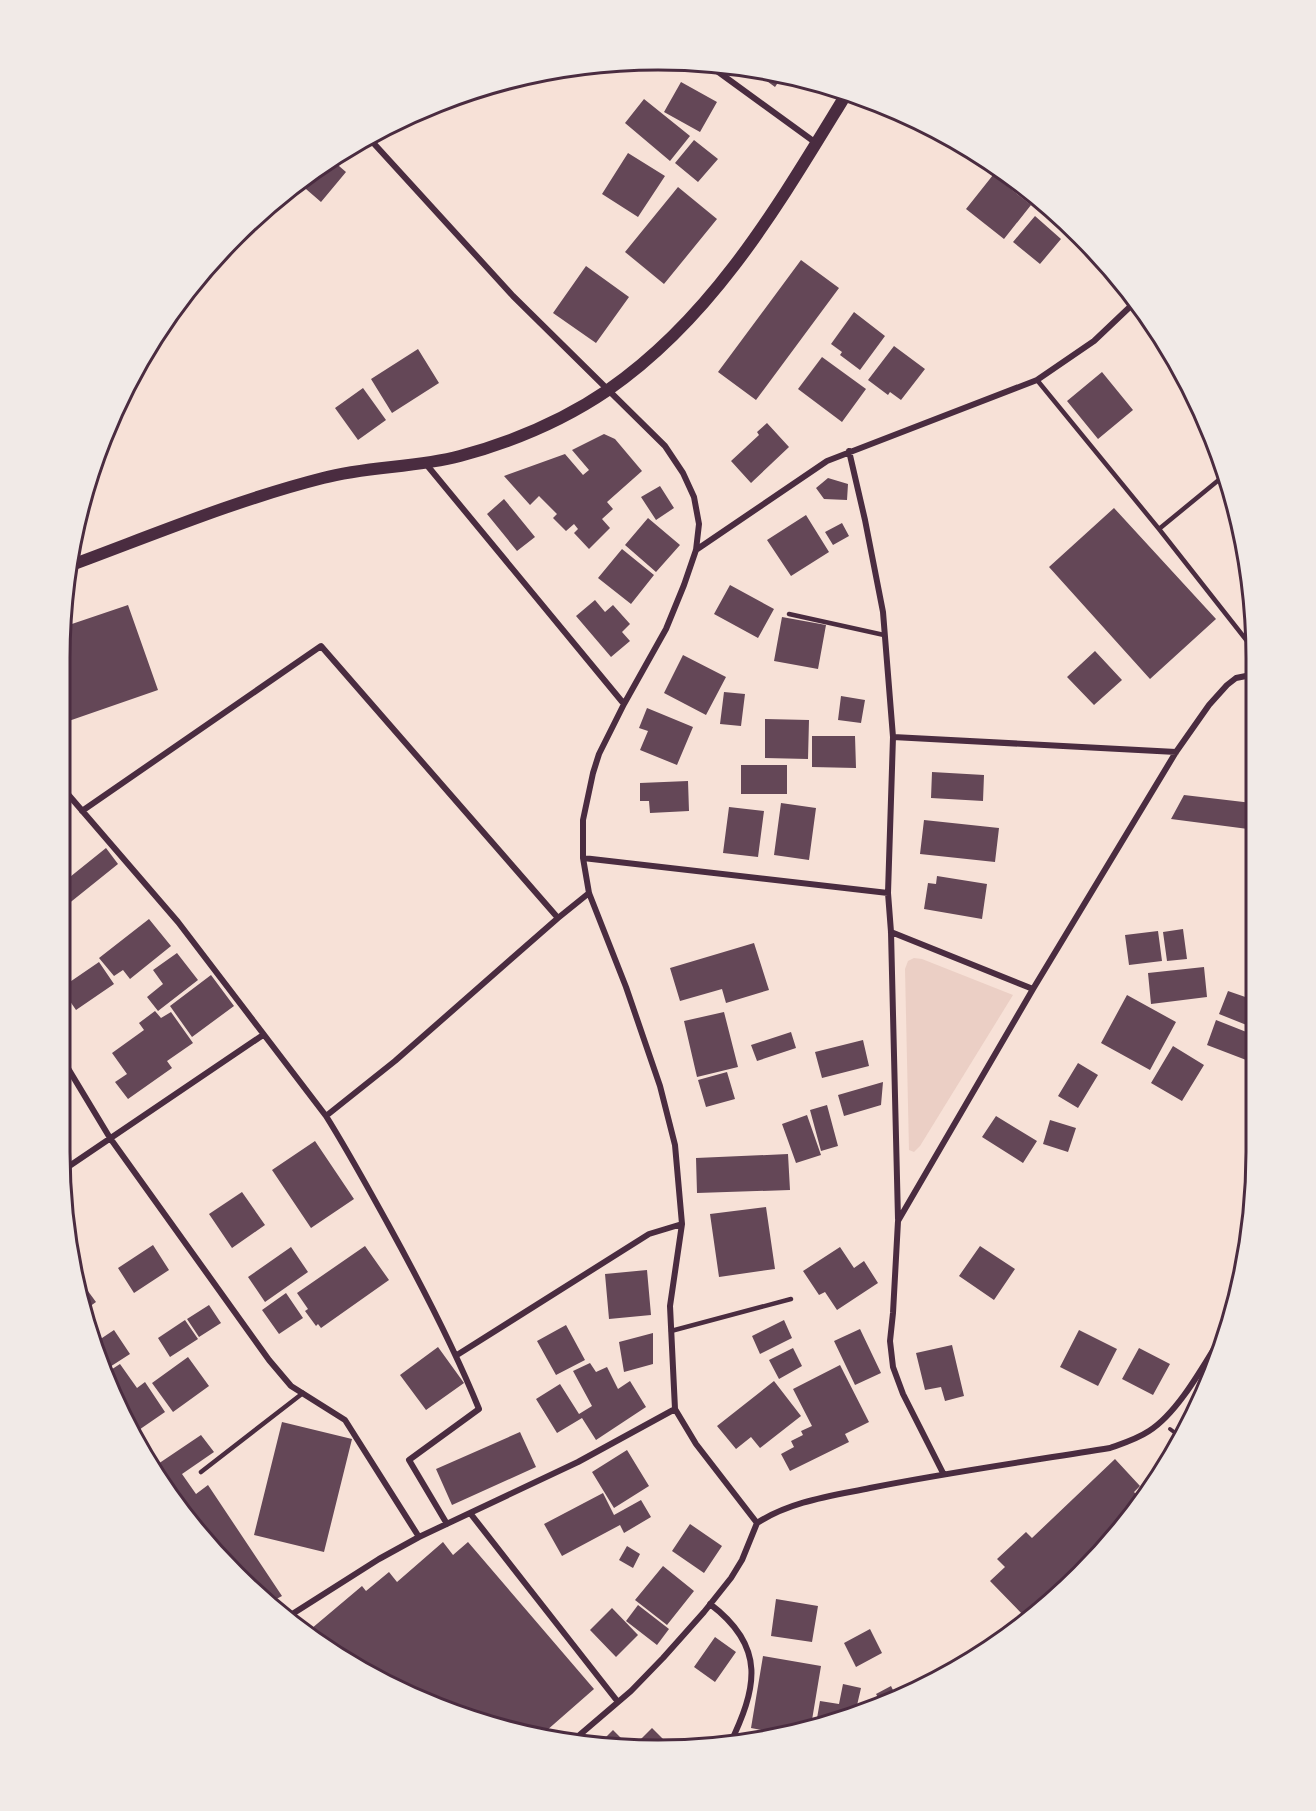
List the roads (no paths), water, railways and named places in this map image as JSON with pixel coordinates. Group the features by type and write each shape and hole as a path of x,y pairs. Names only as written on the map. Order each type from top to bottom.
{"main road":[{"path":"79,562 280,489 350,471 460,456 536,429 565,416 607,390 673,337 710,297 771,215 842,101"}],"street":[{"path":"722,75 816,143"},
{"path":"374,144 513,296 665,446 683,473 694,497 699,524 696,550 666,629 624,704 592,773 583,820 583,858 589,893 626,987 660,1086 675,1145 682,1224 670,1306 675,1408 696,1444 757,1523"},
{"path":"696,550 827,461 1037,380 1094,341 1129,308"},
{"path":"849,451 883,612 893,737 888,893 891,932 898,1221 890,1341 893,1367 903,1394 943,1473"},
{"path":"425,462 624,704"},
{"path":"82,810 321,646 558,918"},
{"path":"898,1221 1033,989 1176,752 1209,705 1227,685 1236,678 1246,676"},
{"path":"893,737 1176,752"},
{"path":"70,796 178,922 326,1116 416,1275 457,1355 479,1409 409,1460 447,1524"},
{"path":"583,858 888,893"},
{"path":"326,1116 395,1061 589,893"},
{"path":"891,932 1033,989"},
{"path":"71,1165 263,1035"},
{"path":"70,1071 110,1137 269,1360 291,1386 345,1420 419,1538"},
{"path":"457,1355 649,1234 682,1224"},
{"path":"580,1735 618,1702 663,1658 710,1604 742,1560 757,1523 774,1513 809,1501 943,1473 1110,1448 1135,1439 1151,1431 1178,1404 1209,1356"},
{"path":"293,1613 379,1559 578,1462 675,1408"},
{"path":"470,1513 618,1702"},
{"path":"710,1604 740,1631 752,1664 750,1691 744,1715 734,1735"}],"lane":[{"path":"1037,380 1245,638"},
{"path":"1159,530 1218,481"},
{"path":"789,614 884,635"},
{"path":"671,1331 791,1299"},
{"path":"201,1472 303,1393"}]}
